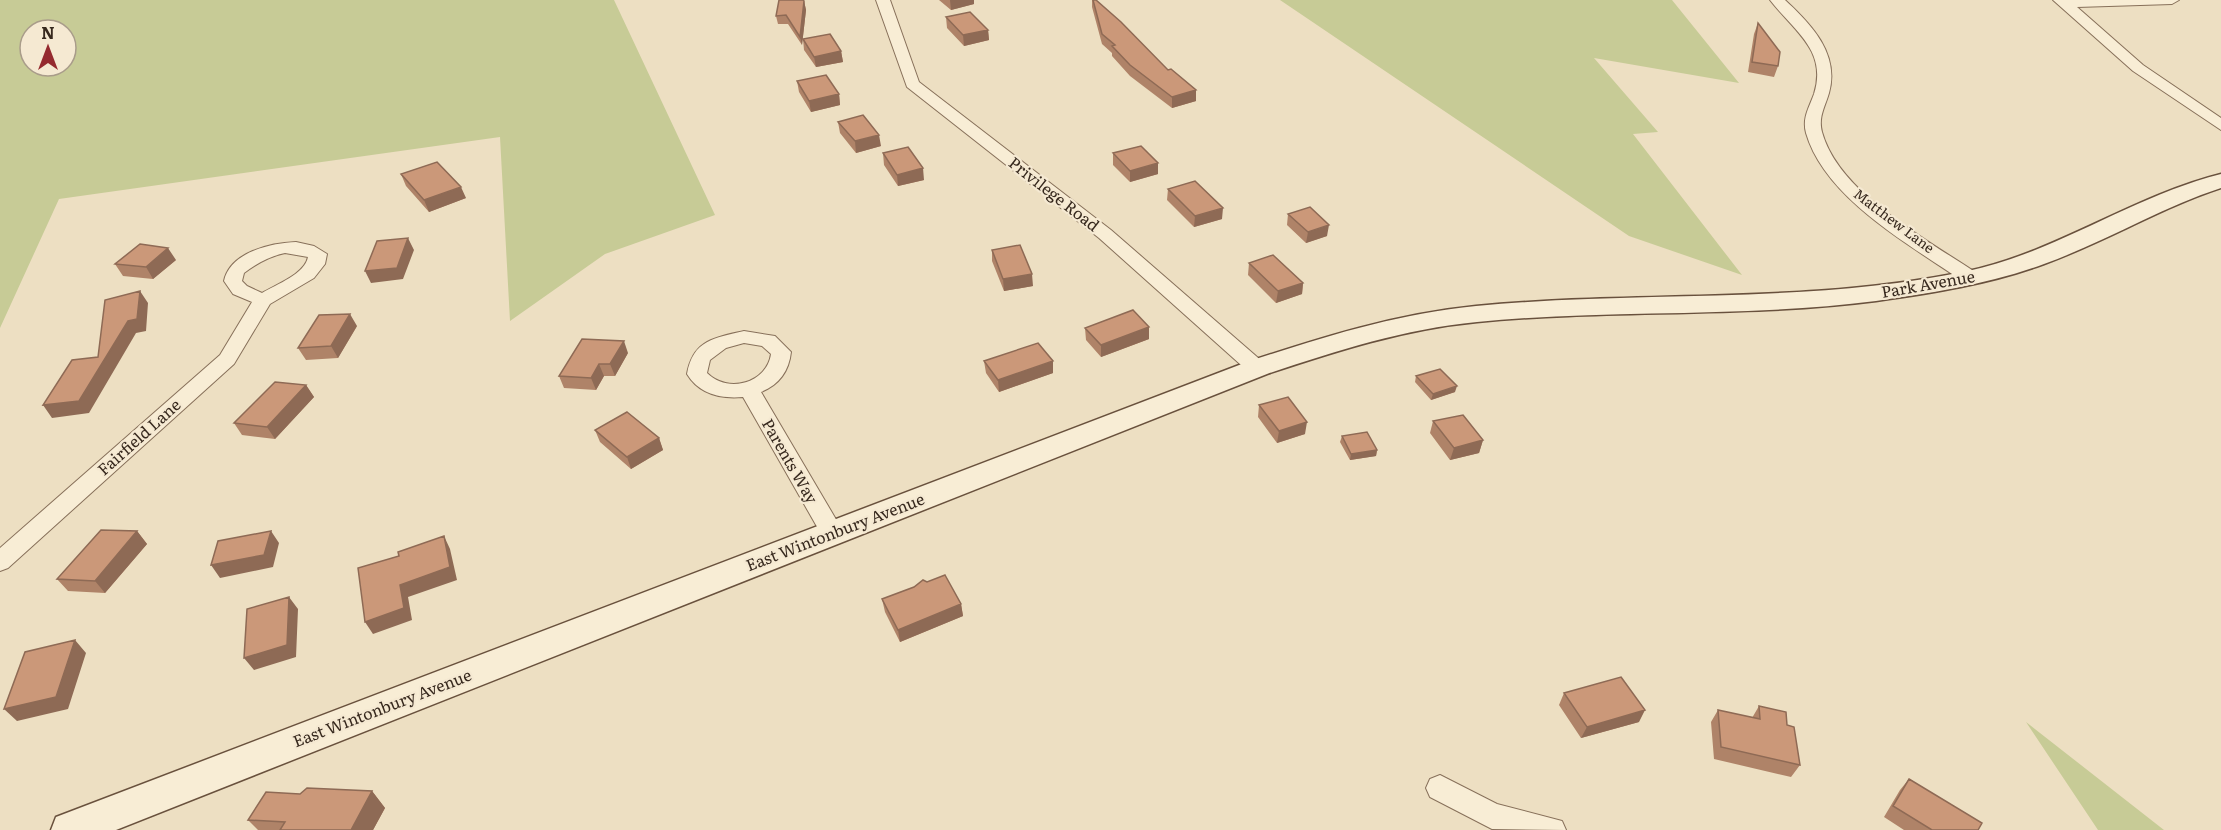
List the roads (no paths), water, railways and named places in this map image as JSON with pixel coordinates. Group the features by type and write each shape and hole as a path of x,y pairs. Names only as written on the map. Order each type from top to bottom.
{"main road":[{"name":"Park Avenue","path":"1618,305 1783,302 1875,293 1971,278 2037,259 2177,195 2221,181"},
{"name":"East Wintonbury Avenue","path":"70,830 1257,368 1359,334 1463,316 1618,305"}],"street":[{"name":"Privilege Road","path":"883,0 912,84 1105,234 1257,368"},
{"name":"Matthew Lane","path":"1778,0 1803,24 1822,51 1823,87 1811,118 1818,144 1836,175 1869,206 1971,278"},
{"path":"2062,2 2172,0"},
{"path":"2062,2 2138,68 2221,125"},
{"name":"Fairfield Lane","path":"0,562 227,359 263,300"},
{"name":"Parents Way","path":"748,388 832,533"},
{"path":"1440,788 1492,816 1552,830"}]}
